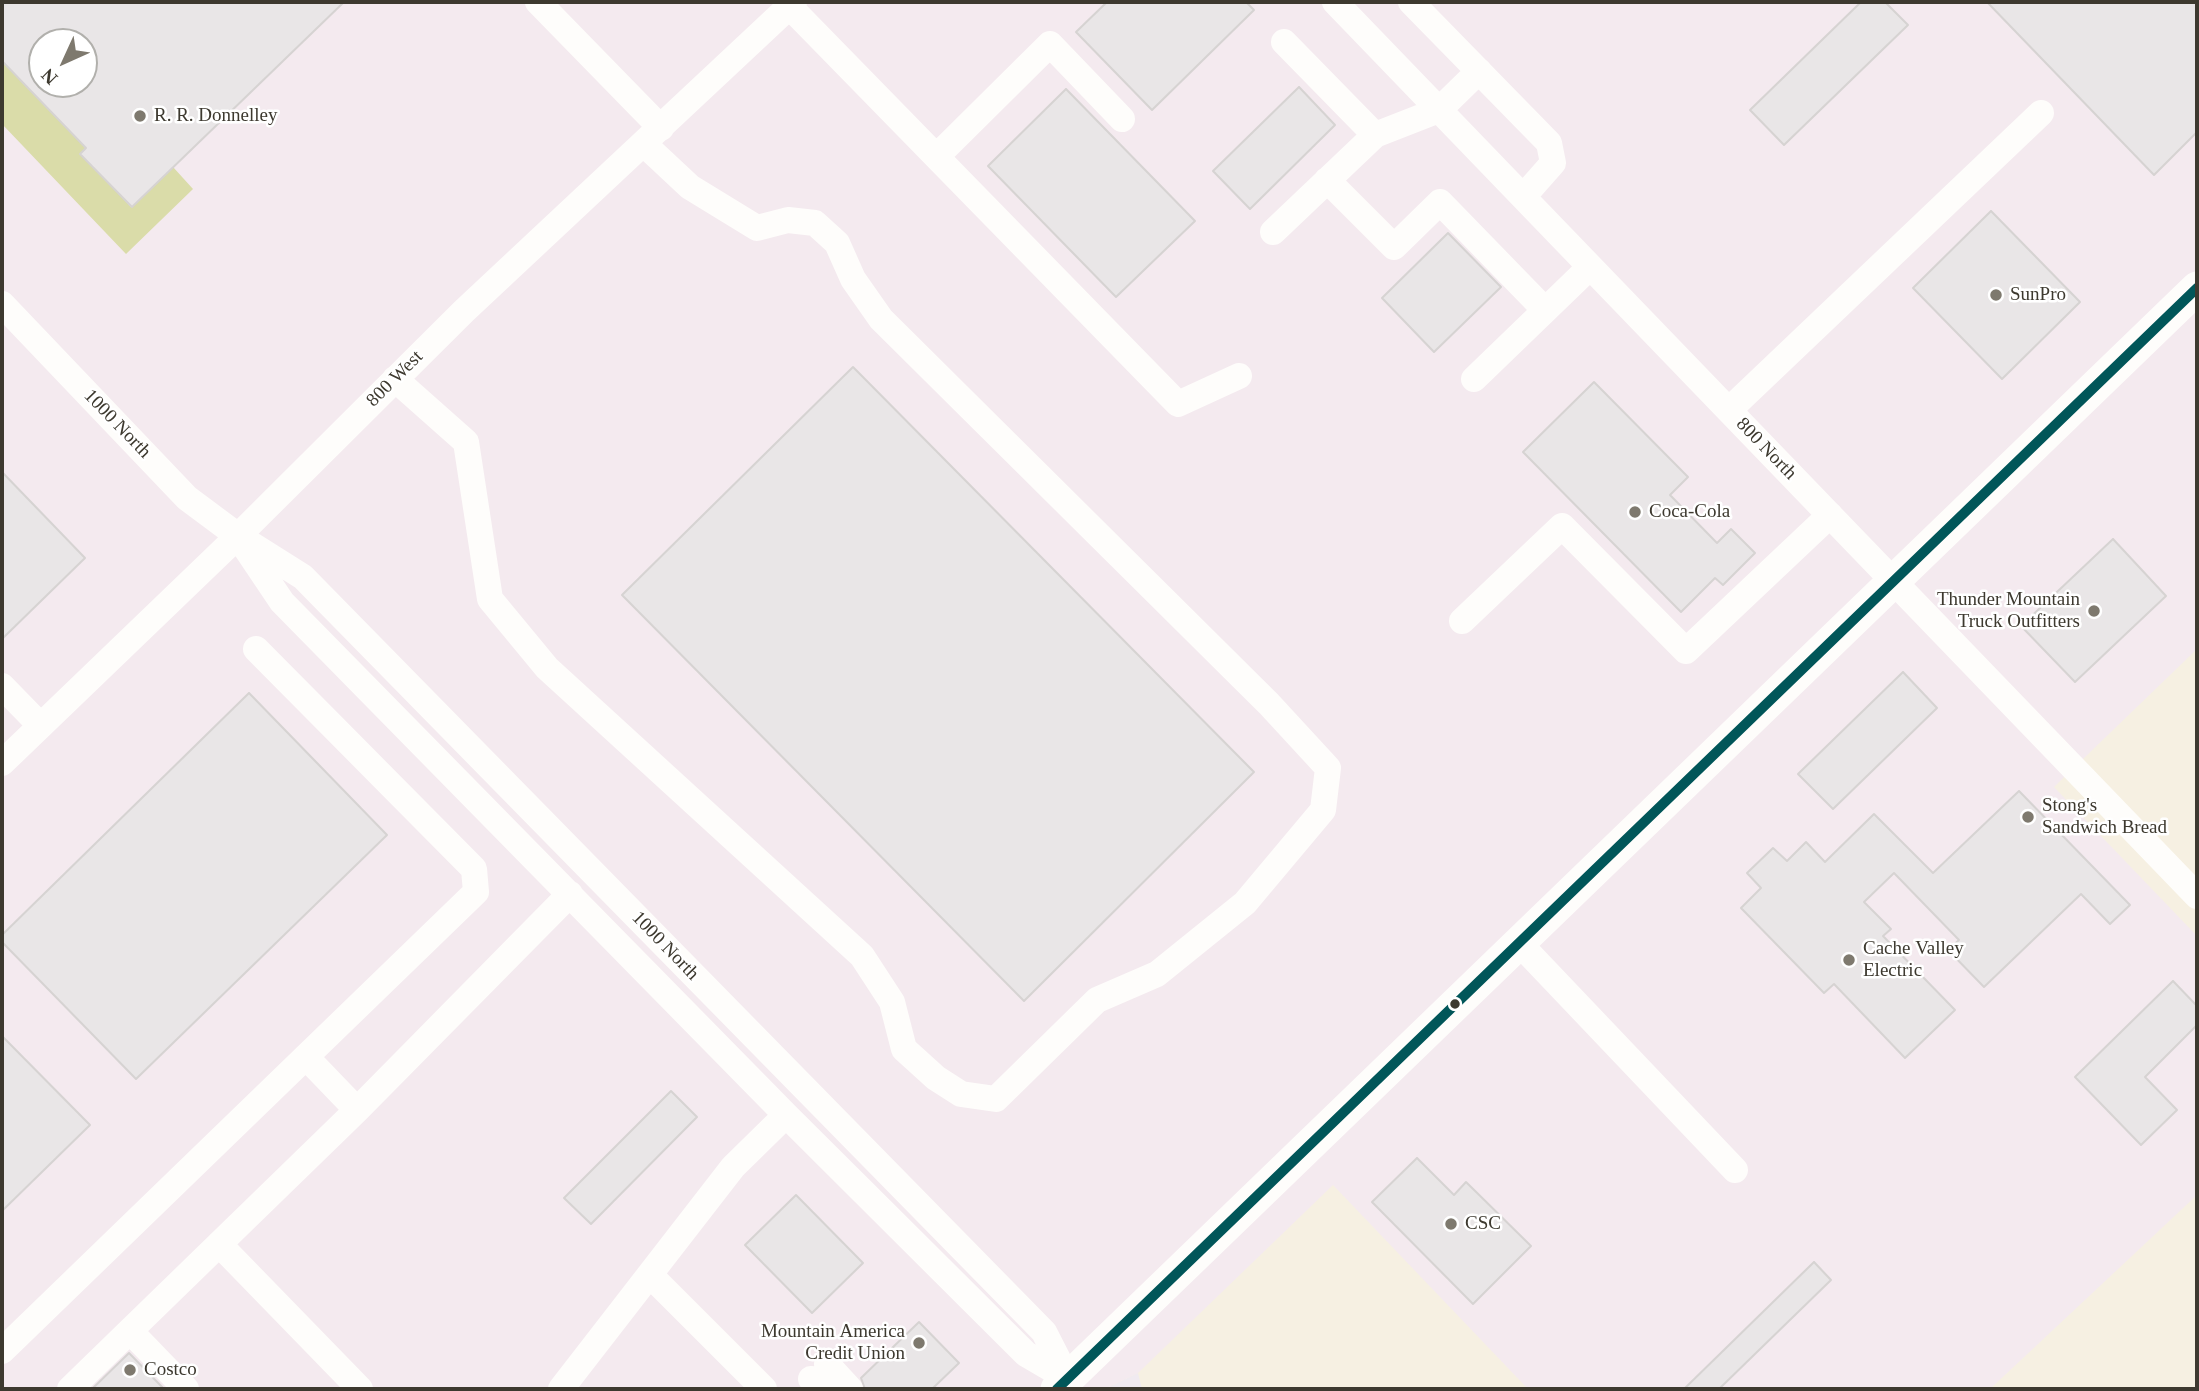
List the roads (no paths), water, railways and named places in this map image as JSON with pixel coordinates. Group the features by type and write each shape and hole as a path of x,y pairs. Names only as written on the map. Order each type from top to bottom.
{"main road":[{"path":"1068,1386 1519,943 2197,288"}],"street":[{"path":"395,379 466,442 490,599 547,668 862,956 891,1002 904,1049 936,1078 961,1094 996,1099 1097,1000 1157,974 1245,903 1323,810 1328,768 1259,695 881,319 853,279 837,243 815,223 788,220 757,228 690,187 653,136 537,2"},
{"name":"800 North","path":"1335,2 2197,895"},
{"path":"1411,2 1549,143 1552,163 1523,197"},
{"path":"792,4 1178,404 1239,376"},
{"name":"800 West","path":"2,763 238,536 395,379 792,4"},
{"path":"1284,42 1375,135"},
{"path":"937,156 1050,44 1122,119"},
{"path":"1273,232 1375,135 1439,110 1479,71"},
{"path":"1729,410 2041,113"},
{"path":"1327,180 1394,247 1440,202 1545,310"},
{"path":"1474,379 1590,267"},
{"name":"1000 North","path":"2,304 187,498 238,536 303,578 1044,1332 1068,1386"},
{"path":"1462,621 1562,526 1686,651 1830,515"},
{"name":"1000 North","path":"238,536 282,602 786,1115 1026,1354 1068,1386"},
{"path":"2,1351 476,892 474,869 256,649"},
{"path":"2,686 40,725"},
{"path":"70,1389 357,1110 570,894"},
{"path":"1519,943 1735,1170"},
{"path":"306,1057 357,1110"},
{"path":"561,1389 733,1167 786,1115"},
{"path":"219,1244 360,1389"},
{"path":"650,1275 764,1389"},
{"path":"130,1331 187,1389"},
{"path":"819,1378 850,1389"}],"place":[{"name":"R. R. Donnelley","path":"140,116"},
{"name":"SunPro","path":"1996,295"},
{"name":"Coca-Cola","path":"1635,512"},
{"name":"Thunder Mountain Truck Outfitters","path":"2094,611"},
{"name":"Stong's Sandwich Bread","path":"2028,817"},
{"name":"Cache Valley Electric","path":"1849,960"},
{"name":"CSC","path":"1451,1224"},
{"name":"Mountain America Credit Union","path":"919,1343"},
{"name":"Costco","path":"130,1370"}]}
